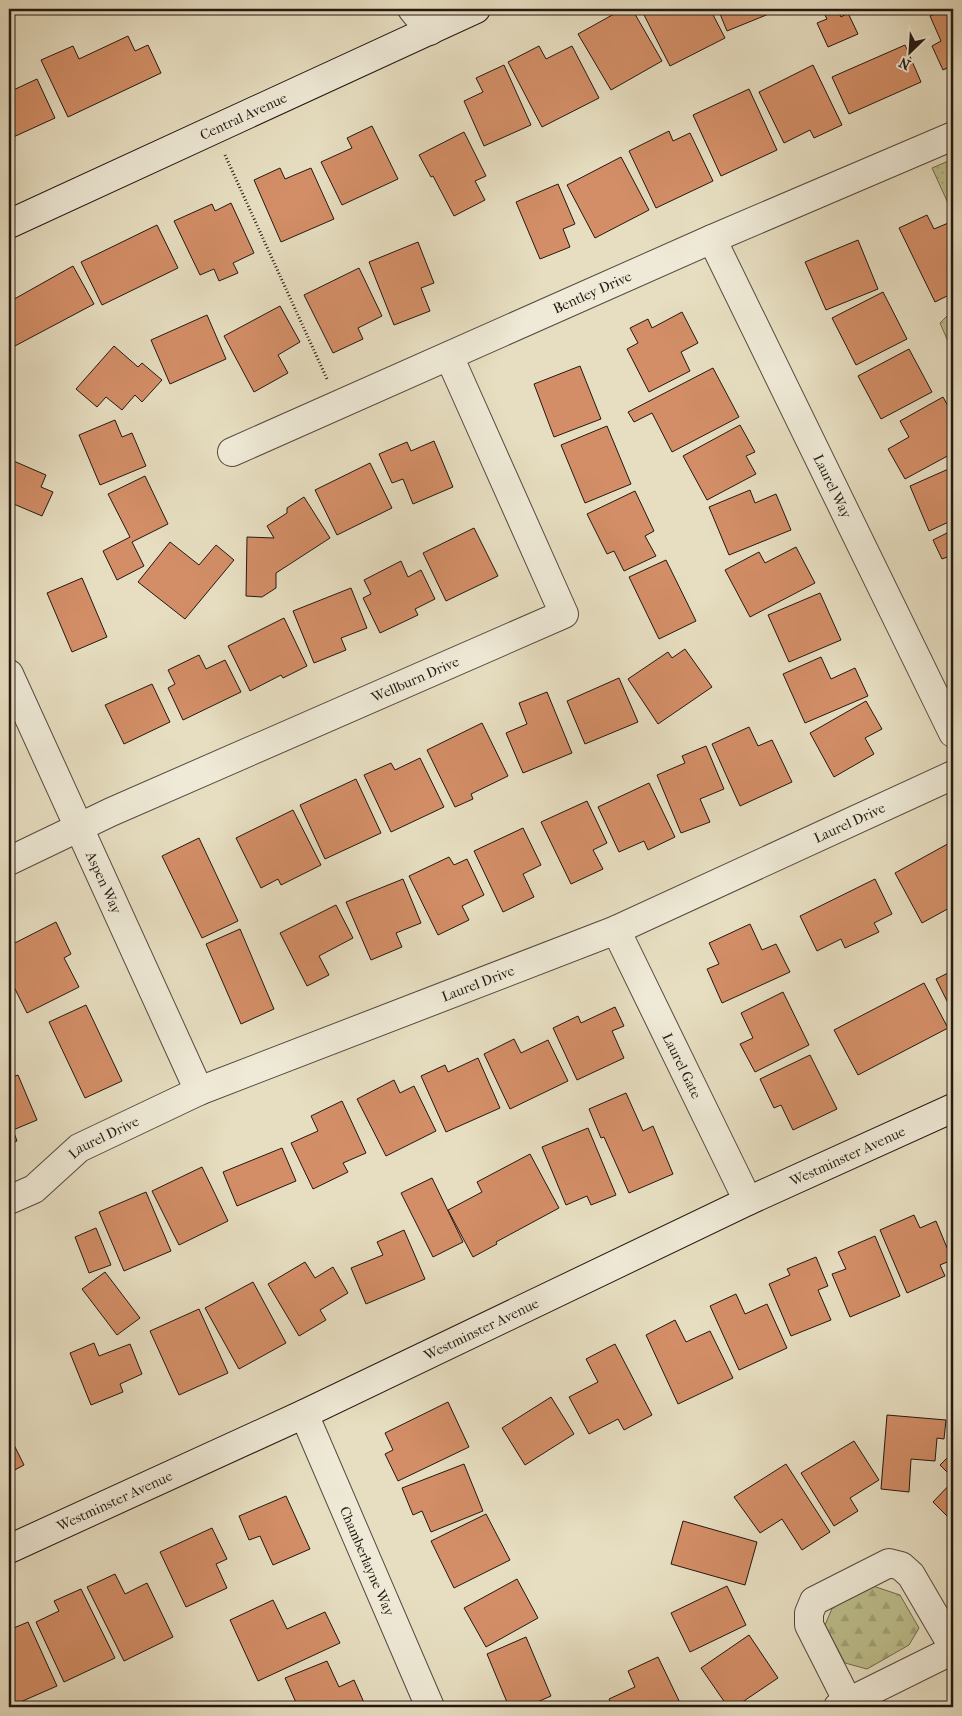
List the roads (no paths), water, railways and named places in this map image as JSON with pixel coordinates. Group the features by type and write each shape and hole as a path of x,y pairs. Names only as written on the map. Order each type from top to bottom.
{"street":[{"path":"412,9 430,30"},
{"name":"Central Avenue","path":"9,224 476,9"},
{"name":"Bentley Drive","path":"232,452 712,239 953,136"},
{"name":"Laurel Way","path":"712,239 953,733"},
{"name":"Wellburn Drive","path":"9,860 78,827 564,614 449,356"},
{"name":"Aspen Way","path":"9,674 199,1091"},
{"name":"Laurel Drive","path":"9,1200 34,1189 79,1148 199,1091 616,930 953,775"},
{"name":"Laurel Gate","path":"616,930 748,1202"},
{"name":"Westminster Avenue","path":"9,1549 304,1414 748,1202 953,1108"},
{"name":"Chamberlayne Way","path":"304,1414 430,1707"},
{"path":"889,1563 901,1566 911,1575 953,1648 843,1705 809,1625 814,1601 889,1563"}]}
